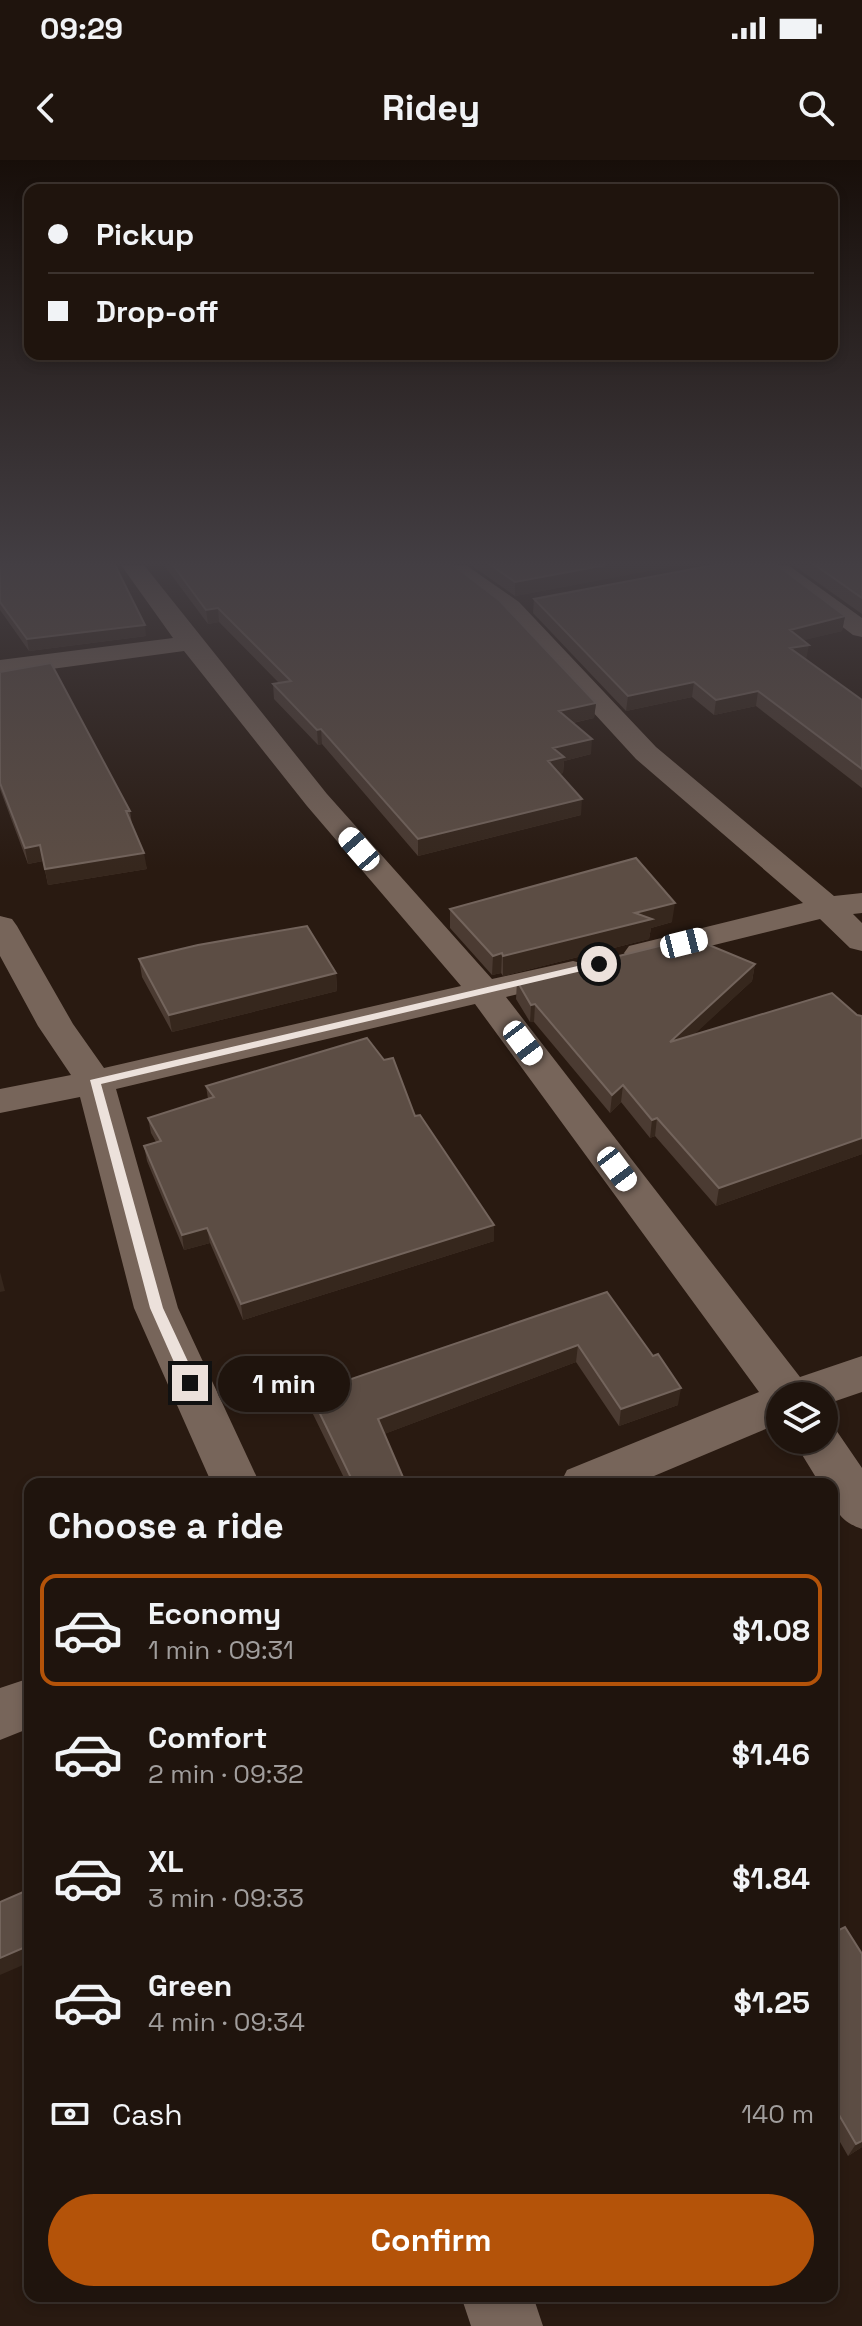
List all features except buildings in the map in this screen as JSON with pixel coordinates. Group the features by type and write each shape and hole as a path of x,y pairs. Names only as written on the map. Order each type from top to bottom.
{"street":[{"path":"209,666 317,800 485,993 777,1382"},
{"path":"565,666 646,753 827,907 862,941"},
{"path":"0,1101 485,993 827,907 862,903"},
{"path":"0,926 56,1026 95,1082 156,1308 233,1478"},
{"path":"838,1382 862,1374"},
{"path":"599,1478 766,1409"},
{"path":"826,1454 862,1508"},
{"path":"0,1714 24,1705"},
{"path":"499,2302 507,2326"}],"route":[{"path":"190,1383 156,1308 95,1082 599,964"}]}
